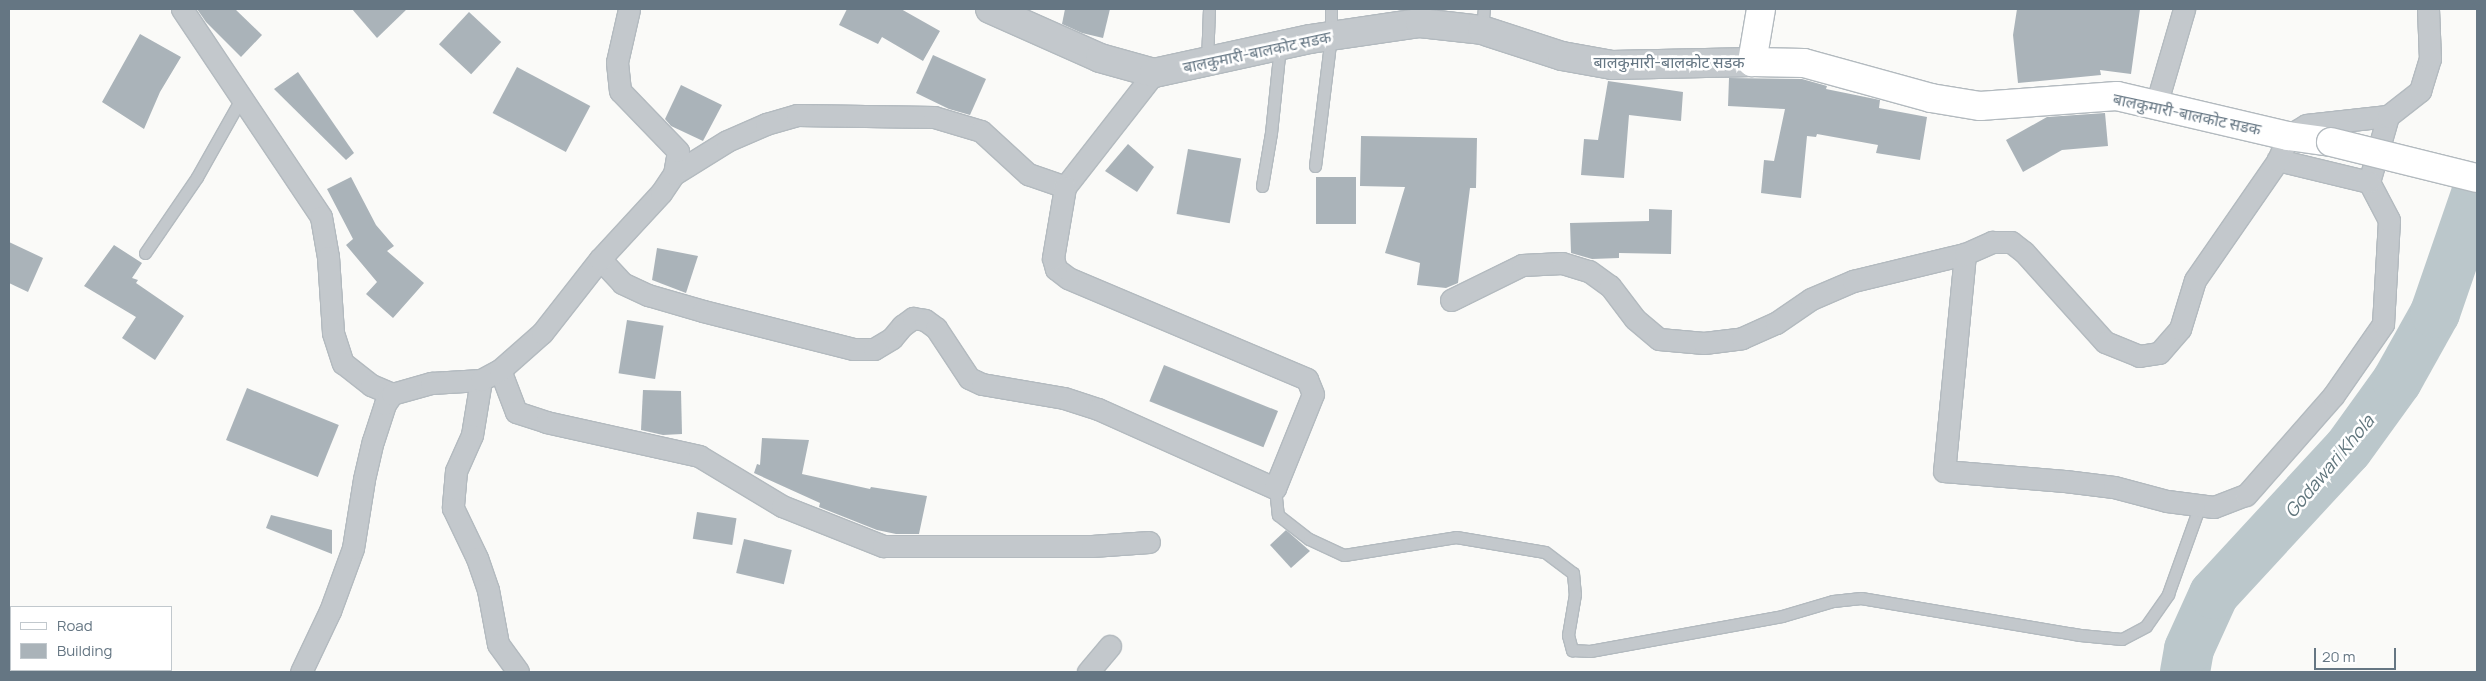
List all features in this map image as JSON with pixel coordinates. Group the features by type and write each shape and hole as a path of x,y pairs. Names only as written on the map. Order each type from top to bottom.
{"main road":[{"path":"1752,62 1761,9"},
{"name":"बालकुमारी-बालकोट सडक","path":"1752,62 1804,63 1931,98 1980,106 2117,96 2156,105 2283,148 2331,142 2477,178"}],"street":[{"path":"182,9 320,217 328,257 333,333 343,363 371,385 392,394 431,383 481,380 500,370 542,333 600,259 661,193 674,174 727,141 766,124 797,115 934,117 980,131 1028,174 1065,187"},
{"path":"629,9 617,62 620,91 678,151 674,174"},
{"path":"2156,105 2184,9"},
{"path":"1450,300 1522,265 1562,263 1590,271 1610,286 1634,319 1658,339 1704,343 1742,338 1776,323 1811,299 1853,281 1965,254 1992,242 2011,242 2024,252 2105,342 2139,356 2159,352 2180,329 2196,280 2283,148 2306,125 2388,116 2420,91 2430,58 2428,9"},
{"name":"बालकुमारी-बालकोट सडक","path":"998,10 1100,58 1154,73 1331,36 1420,24 1483,19 1562,56 1612,65 1752,62"},
{"path":"600,259 622,284 648,295 853,349 874,349 892,338 902,326 913,318 925,320 936,328 969,378 982,384 1064,398 1098,409 1274,488 1313,394 1307,379 1068,278 1056,269 1053,258 1065,187 1154,73"},
{"path":"2369,182 2388,116"},
{"path":"1965,254 1944,471 2114,487 2167,501 2214,507 2246,495 2333,396 2383,324 2389,220 2369,182 2283,148"},
{"path":"500,370 516,412 546,422 699,456 782,506 883,546 1092,546 1149,542"},
{"path":"481,380 472,435 456,471 454,508 477,558 488,590 498,644 518,672"},
{"path":"301,672 314,650 353,548 364,479 373,441 385,404 392,394"},
{"path":"1088,672 1110,646"}],"lane":[{"path":"1207,63 1209,9"},
{"path":"1315,166 1331,36 1331,9"},
{"path":"1262,186 1271,132 1280,46"},
{"path":"146,253 197,177 242,97"},
{"path":"1274,488 1278,515 1309,539 1344,555 1456,536 1545,552 1573,573 1575,594 1568,635 1572,650 1590,651 1782,616 1833,601 1861,598 2080,635 2122,639 2146,626 2168,594 2200,505"}],"building":[{"path":"197,9 235,9 262,35 241,57 206,22"},
{"path":"352,9 407,9 377,38"},
{"path":"847,9 901,9 940,31 923,61 882,37 878,44 839,25"},
{"path":"1065,9 1110,9 1103,38 1082,33 1062,24"},
{"path":"2017,9 2140,9 2131,74 2100,70 2101,75 2018,83 2013,35"},
{"path":"469,12 501,42 471,74 439,44"},
{"path":"140,34 181,57 160,92 144,129 102,102"},
{"path":"933,55 986,79 970,115 949,109 916,93"},
{"path":"517,67 590,106 566,152 493,113"},
{"path":"298,72 354,153 346,160 274,89"},
{"path":"1729,78 1802,79 1827,86 1826,89 1880,100 1879,108 1927,117 1920,160 1876,153 1878,145 1817,134 1816,137 1807,136 1801,198 1761,193 1764,160 1774,161 1785,109 1728,106"},
{"path":"1608,81 1683,92 1681,121 1629,115 1624,178 1581,175 1584,139 1598,140"},
{"path":"681,85 722,105 703,141 671,126 665,119"},
{"path":"2105,113 2108,146 2062,150 2023,172 2006,140 2047,117"},
{"path":"1361,136 1477,138 1476,188 1470,188 1458,283 1446,288 1417,285 1420,263 1385,253 1405,187 1360,186"},
{"path":"1128,144 1154,167 1137,192 1105,171"},
{"path":"1188,149 1241,158 1230,223 1177,214"},
{"path":"351,177 376,225 394,246 387,251 424,283 393,318 366,294 377,282 346,245 353,239 327,189"},
{"path":"1316,177 1356,177 1356,224 1316,224"},
{"path":"1649,209 1672,210 1671,254 1619,253 1619,258 1592,259 1571,253 1570,223 1649,221"},
{"path":"9,242 43,258 28,292 9,283"},
{"path":"114,245 142,263 132,278 138,280 136,283 184,316 155,360 122,338 136,317 84,286"},
{"path":"657,248 698,256 686,293 652,280"},
{"path":"627,320 664,326 655,379 619,373"},
{"path":"1164,365 1278,411 1263,447 1149,401"},
{"path":"247,388 339,425 318,477 226,440"},
{"path":"643,390 681,391 682,434 663,435 641,430"},
{"path":"762,438 809,440 802,474 870,489 871,487 927,496 919,534 896,534 877,530 819,507 820,503 754,473 757,464 760,465"},
{"path":"697,512 737,518 732,545 693,539"},
{"path":"271,515 332,530 332,554 266,528"},
{"path":"1286,530 1310,551 1291,568 1270,545"},
{"path":"744,539 792,550 784,584 736,573"}],"waterway":[{"name":"Godawari Khola","path":"2185,672 2189,649 2214,594 2348,449 2397,381 2435,313 2477,191"}]}
